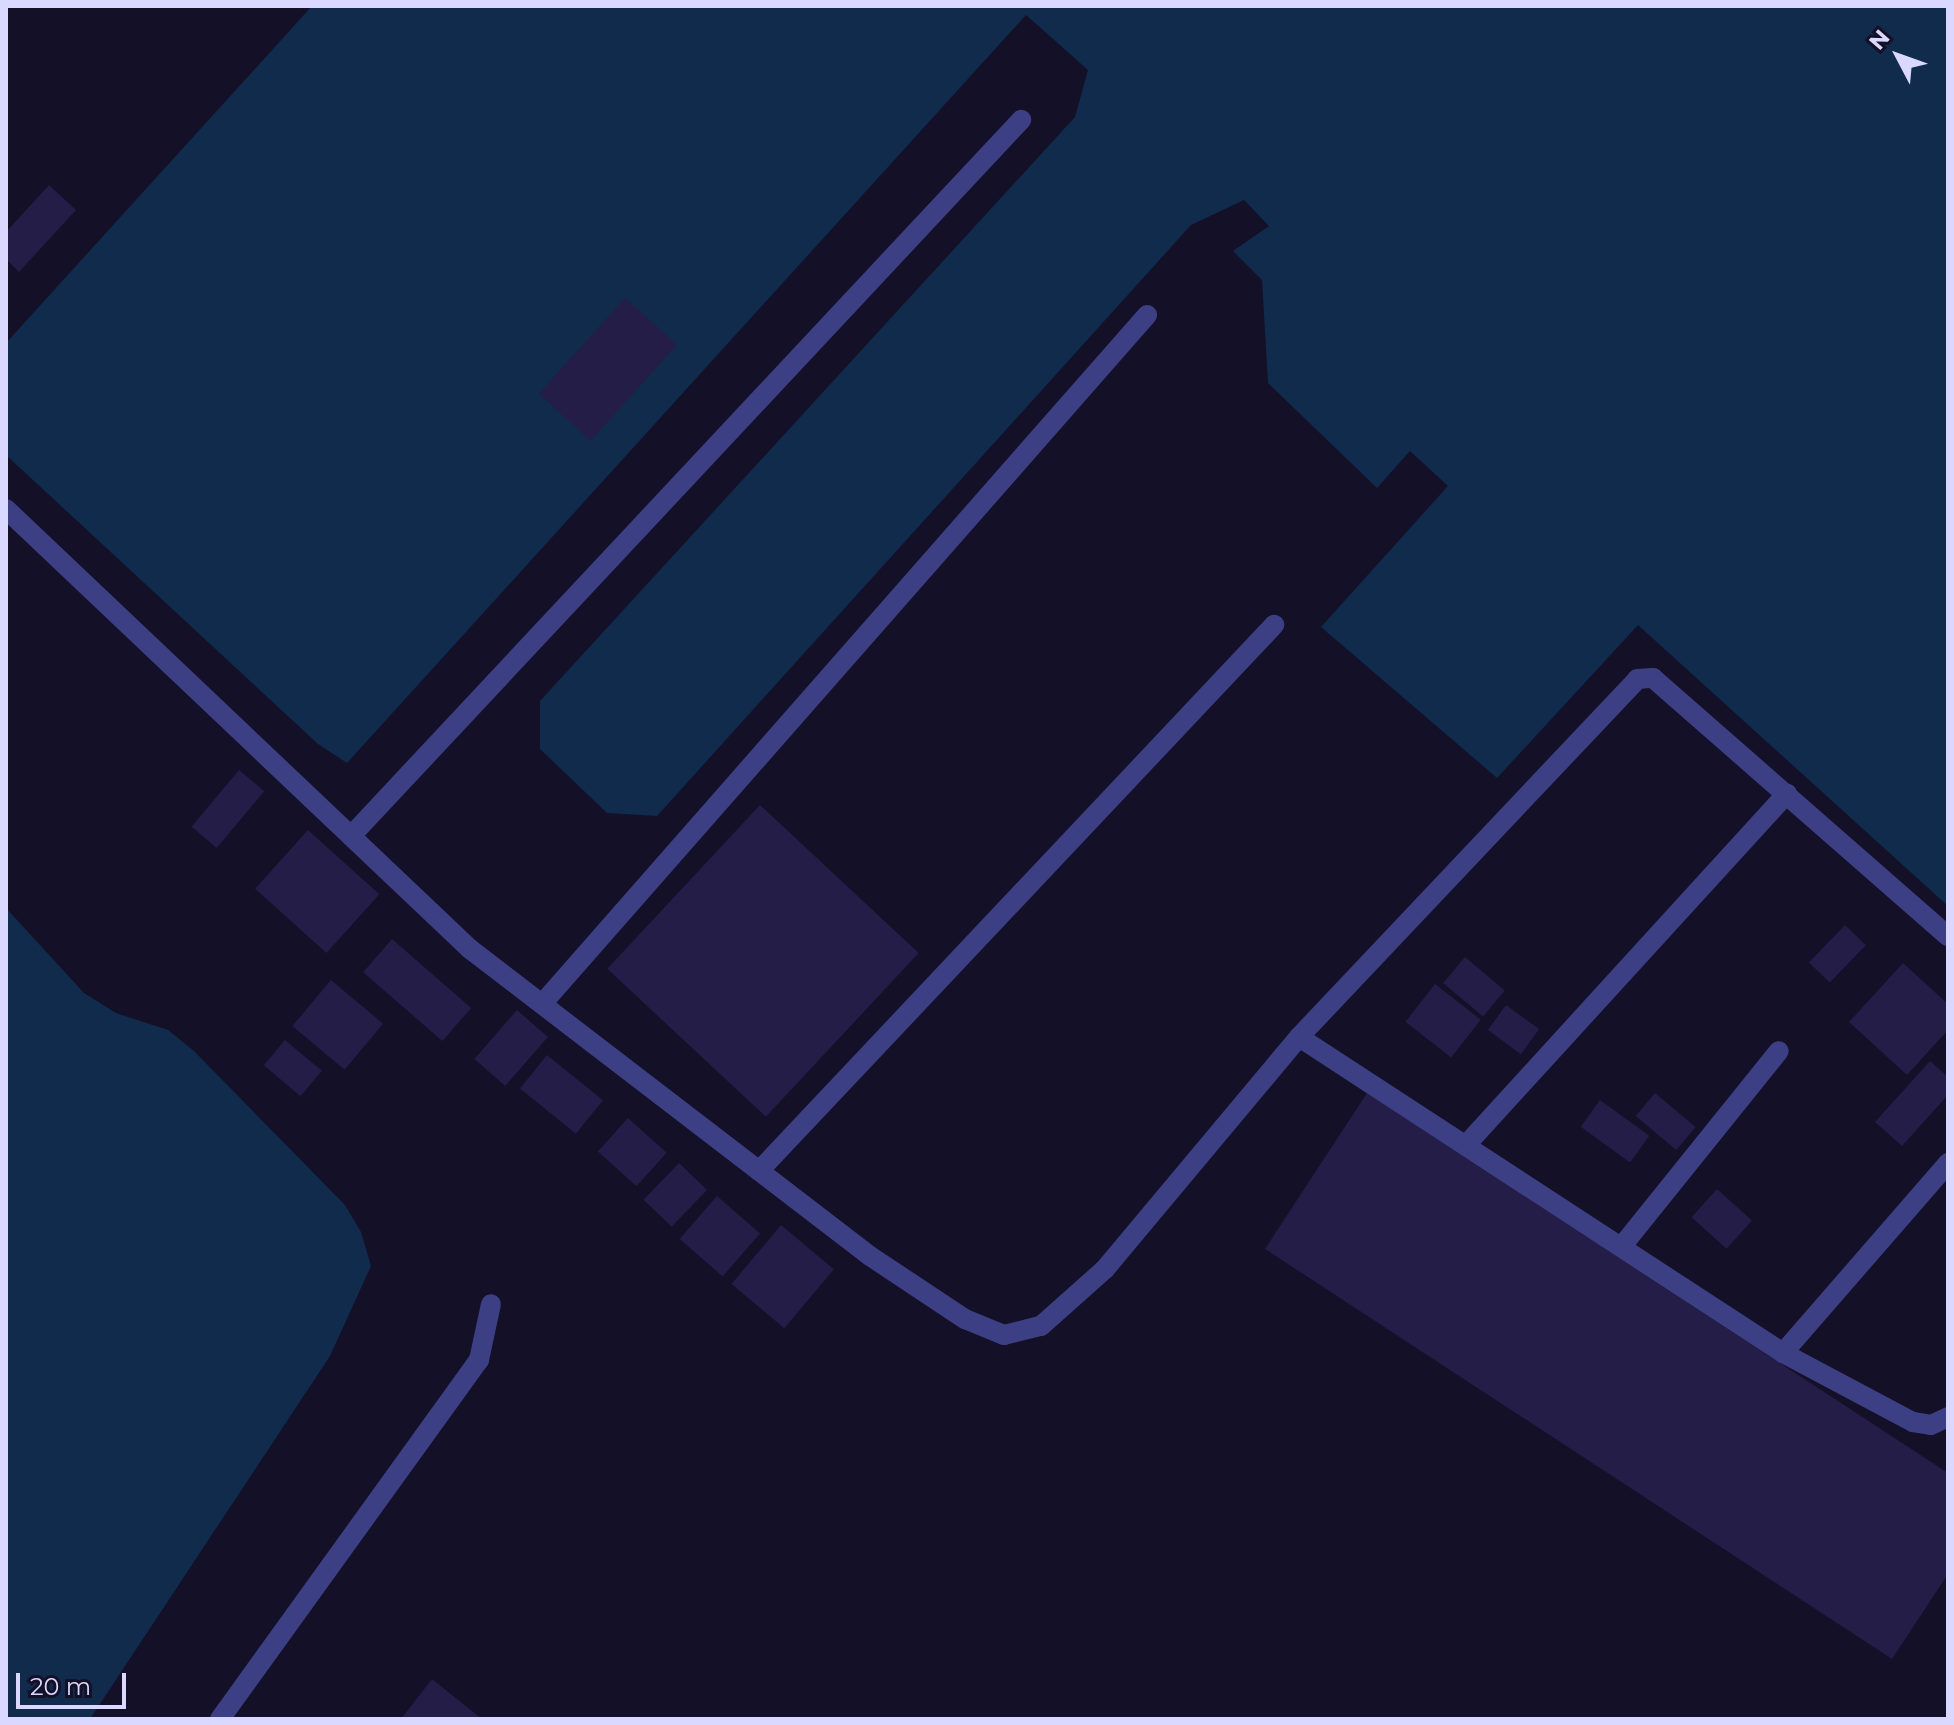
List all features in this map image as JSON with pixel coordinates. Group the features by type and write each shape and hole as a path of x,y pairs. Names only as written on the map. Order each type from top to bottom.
{"street":[{"path":"351,836 1021,120"},
{"path":"542,1004 1147,315"},
{"path":"6,509 470,949 870,1256 965,1319 1004,1335 1041,1326 1105,1269 1299,1037 1637,679 1653,678 1948,936"},
{"path":"759,1171 1274,625"},
{"path":"1466,1145 1787,794"},
{"path":"1299,1037 1783,1353 1913,1422 1931,1425 1948,1417"},
{"path":"1622,1246 1779,1051"},
{"path":"1783,1353 1948,1163"},
{"path":"221,1719 479,1360 491,1304"}],"water":[{"path":"312,6 1948,6 1948,906 1638,625 1497,778 1321,627 1448,486 1410,451 1377,488 1268,383 1262,280 1233,251 1269,226 1244,200 1191,225 657,816 607,813 540,749 540,701 1075,117 1088,70 1026,15 347,763 318,744 6,455 6,343"},
{"path":"6,908 84,993 116,1013 168,1030 194,1051 345,1205 361,1232 371,1266 330,1356 90,1719 6,1719"}],"building":[{"path":"49,185 76,210 19,272 6,259 6,232"},
{"path":"625,298 677,345 591,441 539,394"},
{"path":"239,770 264,791 217,848 191,827"},
{"path":"760,805 919,953 766,1117 607,969"},
{"path":"308,830 379,894 326,953 255,889"},
{"path":"1845,925 1866,945 1830,983 1809,962"},
{"path":"392,939 471,1008 442,1041 363,972"},
{"path":"1465,957 1505,990 1483,1016 1443,983"},
{"path":"1903,963 1948,1004 1948,1030 1907,1075 1849,1022"},
{"path":"331,980 383,1024 345,1070 292,1026"},
{"path":"1435,984 1481,1020 1451,1058 1405,1022"},
{"path":"1506,1005 1539,1029 1521,1054 1488,1030"},
{"path":"517,1010 548,1037 505,1086 474,1059"},
{"path":"285,1040 322,1071 301,1096 264,1065"},
{"path":"547,1055 603,1100 576,1134 520,1088"},
{"path":"1930,1061 1948,1077 1948,1095 1902,1146 1875,1122"},
{"path":"1367,1093 1948,1473 1948,1574 1892,1659 1265,1249"},
{"path":"1655,1093 1696,1127 1676,1150 1636,1116"},
{"path":"1600,1100 1649,1136 1630,1163 1581,1127"},
{"path":"628,1118 667,1153 637,1186 598,1151"},
{"path":"679,1163 707,1190 672,1227 644,1200"},
{"path":"1717,1189 1752,1220 1727,1249 1692,1217"},
{"path":"717,1196 760,1233 723,1276 680,1239"},
{"path":"781,1225 834,1269 784,1328 732,1284"},
{"path":"432,1679 482,1719 401,1719"}]}
